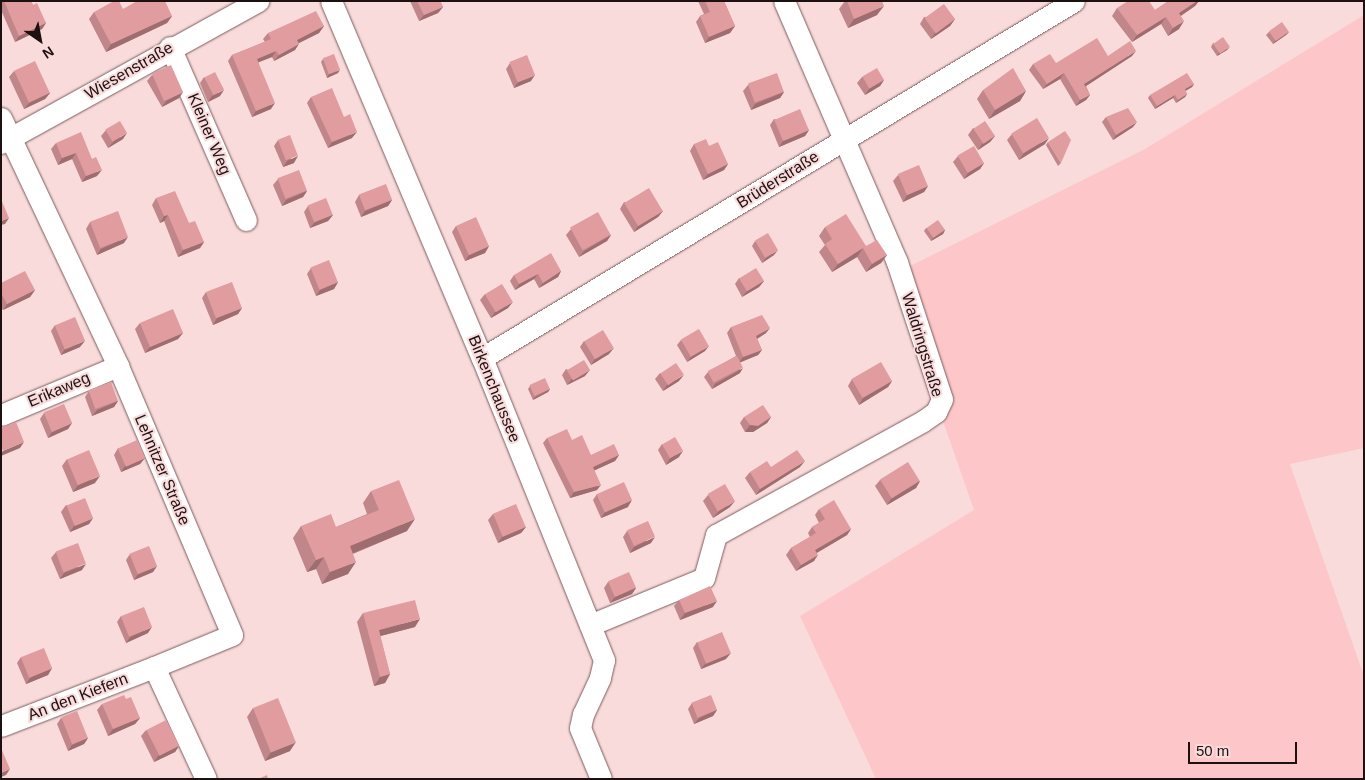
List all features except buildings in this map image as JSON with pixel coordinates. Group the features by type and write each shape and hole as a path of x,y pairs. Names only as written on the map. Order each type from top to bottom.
{"street":[{"name":"Wiesenstraße","path":"6,141 170,47 258,1"},
{"name":"Birkenchaussee","path":"332,1 482,358 604,660 600,678 583,714 580,728 601,779"},
{"name":"Waldringstraße","path":"590,624 704,578 716,535 936,412 942,399 897,262 784,1"},
{"name":"Brüderstraße","path":"482,358 1074,1"},
{"name":"Kleiner Weg","path":"170,47 246,220"},
{"name":"Lehnitzer Straße","path":"1,118 6,141 118,366 232,635 154,667"},
{"name":"Erikaweg","path":"1,415 118,366"},
{"name":"An den Kiefern","path":"1,726 154,667"},
{"path":"154,667 206,779"}],"shaded area":[{"path":"1364,15 1364,448 1290,464 1364,676 1364,779 876,779 800,616 974,510 892,275 1145,149"}]}
